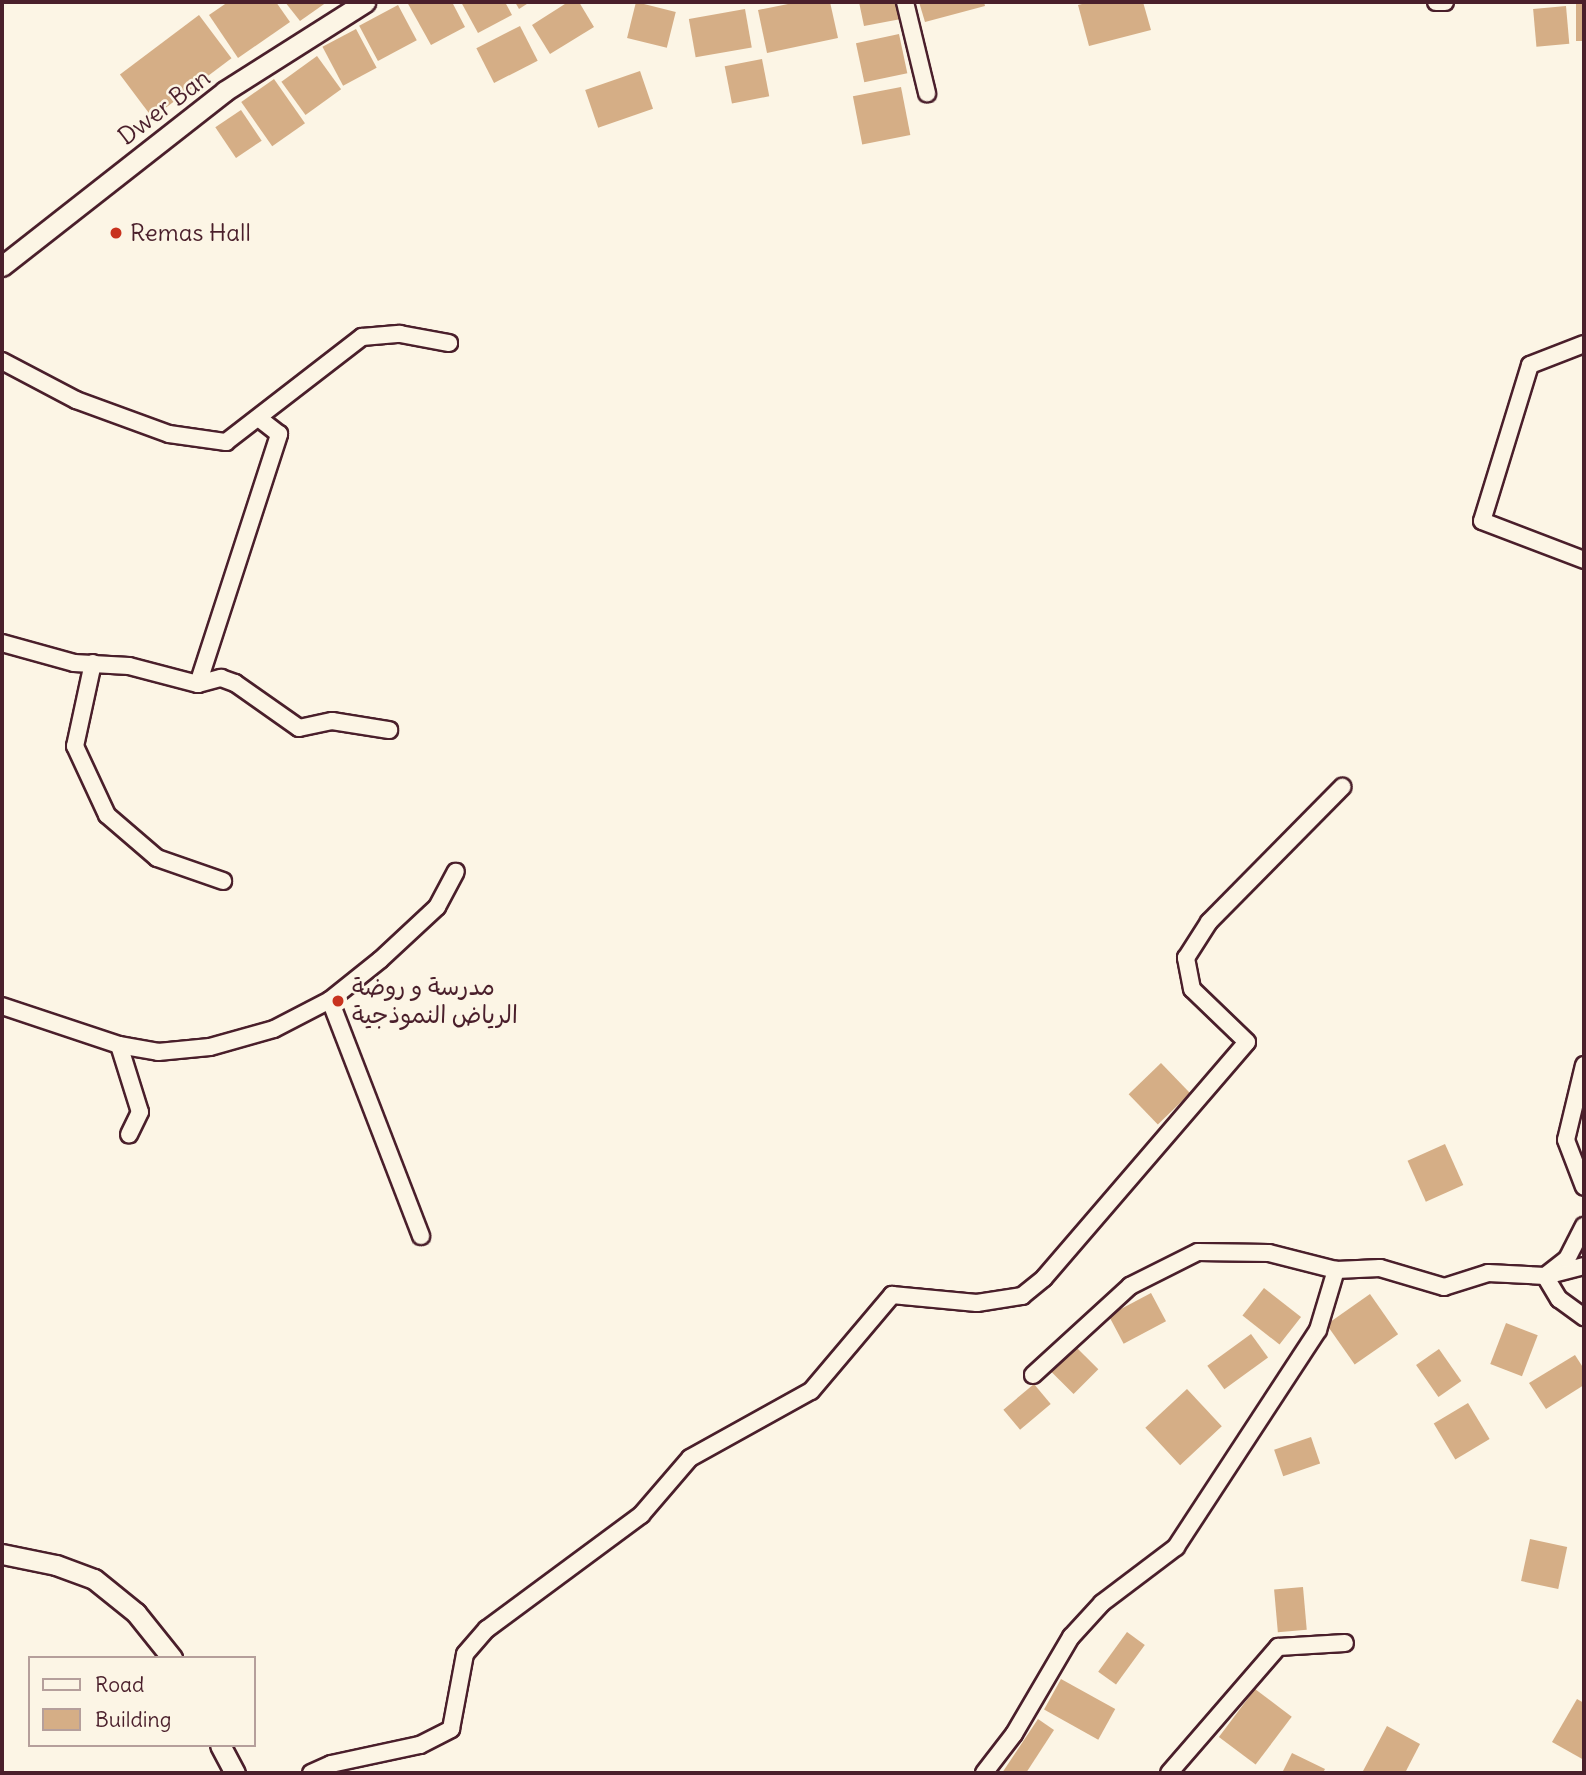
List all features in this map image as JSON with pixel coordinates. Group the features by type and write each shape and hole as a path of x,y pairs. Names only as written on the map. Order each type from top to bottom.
{"street":[{"name":"Dwer Ban","path":"2,266 225,91 365,2"},
{"path":"905,2 927,93"},
{"path":"1436,2 1445,2"},
{"path":"2,361 76,400 169,434 226,442 260,419 362,337 400,334 449,343"},
{"path":"1584,344 1530,365 1482,521 1584,560"},
{"path":"198,684 279,434 260,419"},
{"path":"2,643 74,663 130,666 198,684 221,678 235,683 299,727 332,721 389,730"},
{"path":"93,663 75,746 107,816 157,858 223,881"},
{"path":"311,1773 331,1764 420,1745 451,1729 465,1654 487,1629 641,1515 690,1458 811,1391 892,1294 977,1303 1022,1296 1044,1278 1247,1042 1192,989 1186,958 1209,922 1342,787"},
{"path":"2,1006 118,1045 158,1052 210,1047 274,1029 330,1000 437,907 456,872"},
{"path":"330,1000 421,1236"},
{"path":"118,1045 140,1112 130,1135"},
{"path":"1584,1065 1566,1140 1584,1187"},
{"path":"1545,1276 1567,1259 1584,1226"},
{"path":"1033,1375 1130,1286 1198,1252 1269,1253 1336,1270 1380,1268 1444,1287 1488,1273 1545,1276 1584,1266"},
{"path":"984,1773 1014,1734 1071,1637 1102,1603 1183,1537 1318,1330 1336,1270"},
{"path":"1545,1276 1559,1300 1584,1317"},
{"path":"2,1554 56,1565 94,1579 136,1613 170,1656"},
{"path":"1169,1773 1278,1647 1345,1643"},
{"path":"221,1747 235,1773"}],"building":[{"path":"228,2 276,2 290,22 238,58 209,15"},
{"path":"285,2 327,2 300,21"},
{"path":"407,2 452,2 465,27 431,45"},
{"path":"461,2 505,2 512,15 478,33"},
{"path":"515,2 530,2 519,9"},
{"path":"568,2 579,2 594,27 550,54 532,25"},
{"path":"636,2 676,12 667,48 627,38"},
{"path":"798,2 830,2 838,38 767,53 758,10"},
{"path":"859,2 897,2 901,19 864,26"},
{"path":"919,2 984,2 985,6 925,22"},
{"path":"1090,2 1143,2 1151,30 1089,46 1078,5"},
{"path":"1576,2 1584,2 1584,41 1576,41"},
{"path":"398,5 417,40 378,61 359,26"},
{"path":"1566,6 1569,44 1536,47 1533,9"},
{"path":"745,9 752,47 696,57 689,19"},
{"path":"199,15 231,58 152,118 120,75"},
{"path":"520,26 538,61 494,83 476,48"},
{"path":"356,29 377,68 343,86 322,47"},
{"path":"899,34 907,73 864,82 856,43"},
{"path":"317,56 341,89 306,115 281,82"},
{"path":"762,59 769,96 732,104 725,66"},
{"path":"640,71 653,109 598,128 585,90"},
{"path":"274,79 305,123 272,146 241,102"},
{"path":"901,87 910,135 862,144 853,96"},
{"path":"241,110 262,141 236,158 215,127"},
{"path":"1161,1063 1190,1093 1158,1124 1129,1094"},
{"path":"1445,1144 1463,1185 1426,1202 1408,1161"},
{"path":"1264,1288 1301,1317 1279,1345 1242,1316"},
{"path":"1151,1293 1166,1321 1124,1344 1109,1316"},
{"path":"1370,1294 1398,1334 1355,1365 1327,1324"},
{"path":"1506,1323 1538,1335 1522,1376 1490,1364"},
{"path":"1251,1334 1268,1357 1224,1389 1207,1366"},
{"path":"1075,1346 1098,1369 1074,1394 1050,1371"},
{"path":"1439,1349 1461,1381 1438,1397 1416,1365"},
{"path":"1575,1355 1584,1369 1584,1385 1546,1409 1529,1383"},
{"path":"1034,1384 1051,1404 1020,1430 1003,1410"},
{"path":"1187,1389 1222,1426 1180,1465 1145,1428"},
{"path":"1468,1403 1490,1439 1455,1460 1434,1424"},
{"path":"1311,1437 1320,1463 1283,1476 1274,1450"},
{"path":"1530,1539 1567,1547 1558,1589 1521,1581"},
{"path":"1303,1587 1307,1630 1278,1632 1274,1590"},
{"path":"1127,1632 1145,1645 1116,1685 1098,1672"},
{"path":"1061,1679 1115,1709 1098,1740 1044,1710"},
{"path":"1255,1689 1292,1717 1256,1765 1219,1737"},
{"path":"1577,1699 1584,1703 1584,1760 1552,1742"},
{"path":"1038,1719 1054,1730 1026,1773 1002,1773"},
{"path":"1387,1726 1420,1744 1405,1773 1363,1771"},
{"path":"1292,1753 1325,1769 1323,1773 1282,1773"}],"place":[{"name":"Remas Hall","path":"116,233"},
{"name":"مدرسة و روضة الرياض النموذجية","path":"338,1001"}]}
